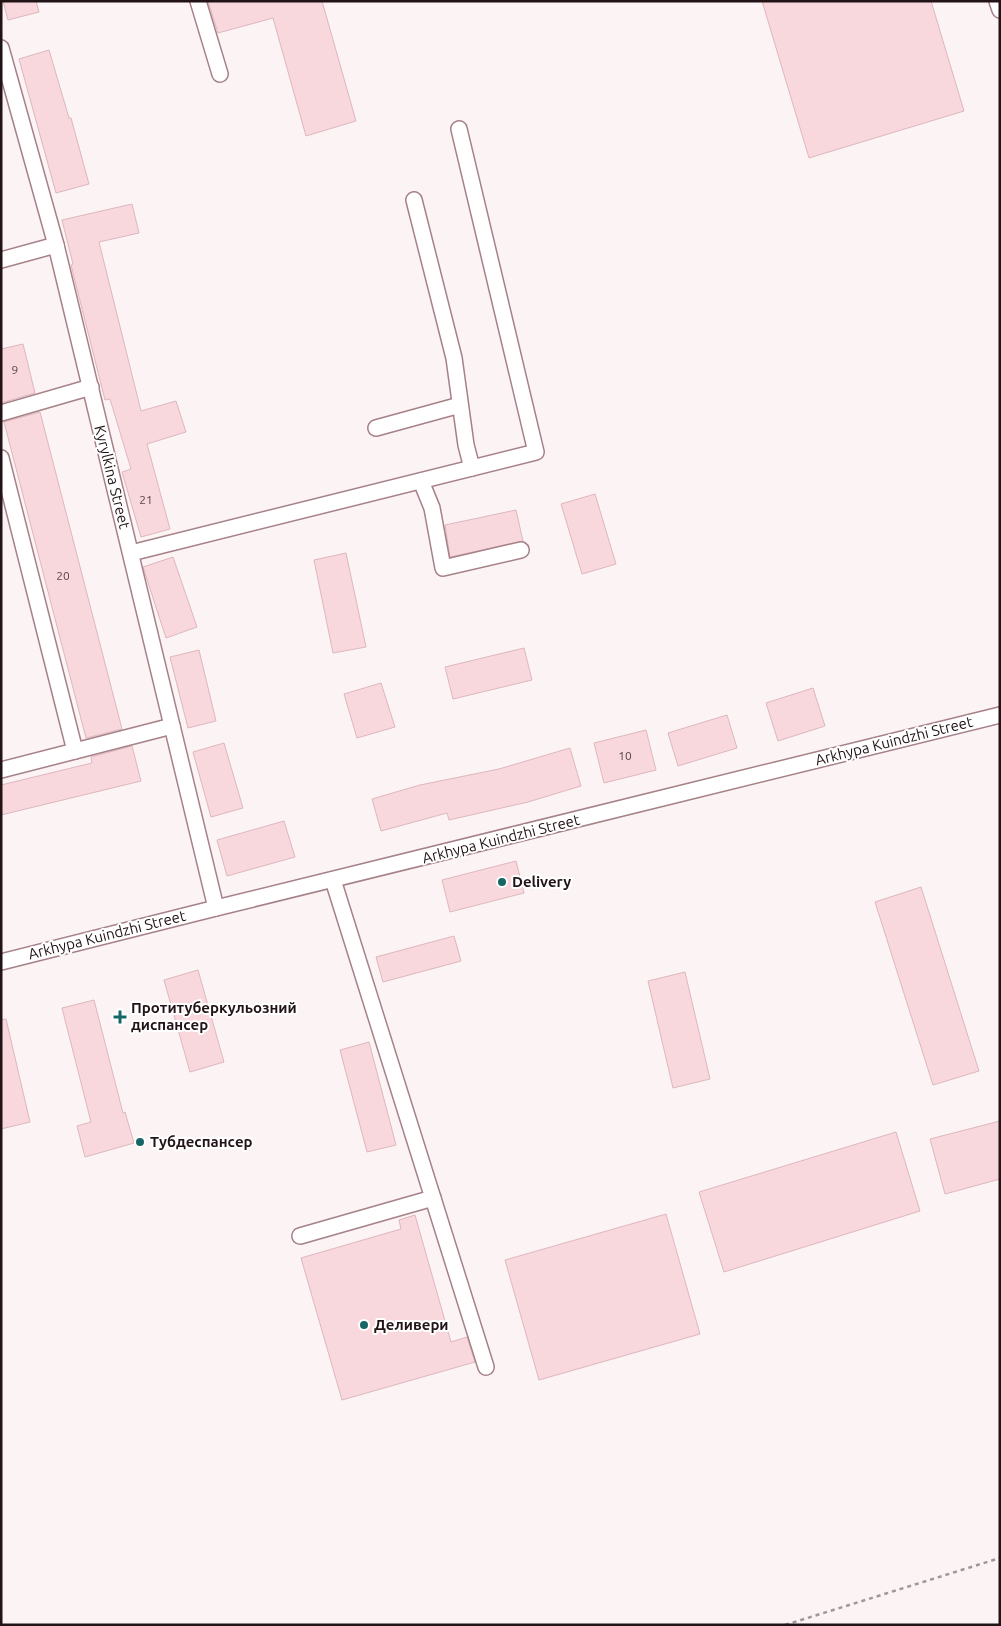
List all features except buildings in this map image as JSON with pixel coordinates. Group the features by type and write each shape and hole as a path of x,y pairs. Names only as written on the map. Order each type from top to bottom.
{"street":[{"path":"198,1 220,74"},
{"path":"997,1 1000,10"},
{"name":"Kyrylkina Street","path":"1,48 56,245 216,908"},
{"path":"131,553 536,452 459,129"},
{"path":"414,200 454,358 466,445 472,468"},
{"path":"1,260 56,245"},
{"path":"1,414 90,387"},
{"path":"376,428 460,404"},
{"path":"1,458 75,751"},
{"path":"421,480 432,508 443,568 521,550"},
{"name":"Arkhypa Kuindzhi Street","path":"1,962 1000,715"},
{"path":"1,770 172,726"},
{"path":"332,880 486,1368"},
{"path":"300,1236 432,1198"}],"path":[{"path":"785,1625 1000,1558"}],"place":[{"name":"Delivery","path":"502,882"},
{"name":"Протитуберкульозний диспансер","path":"120,1017"},
{"name":"Тубдеспансер","path":"140,1142"},
{"name":"Деливери","path":"364,1325"}]}
